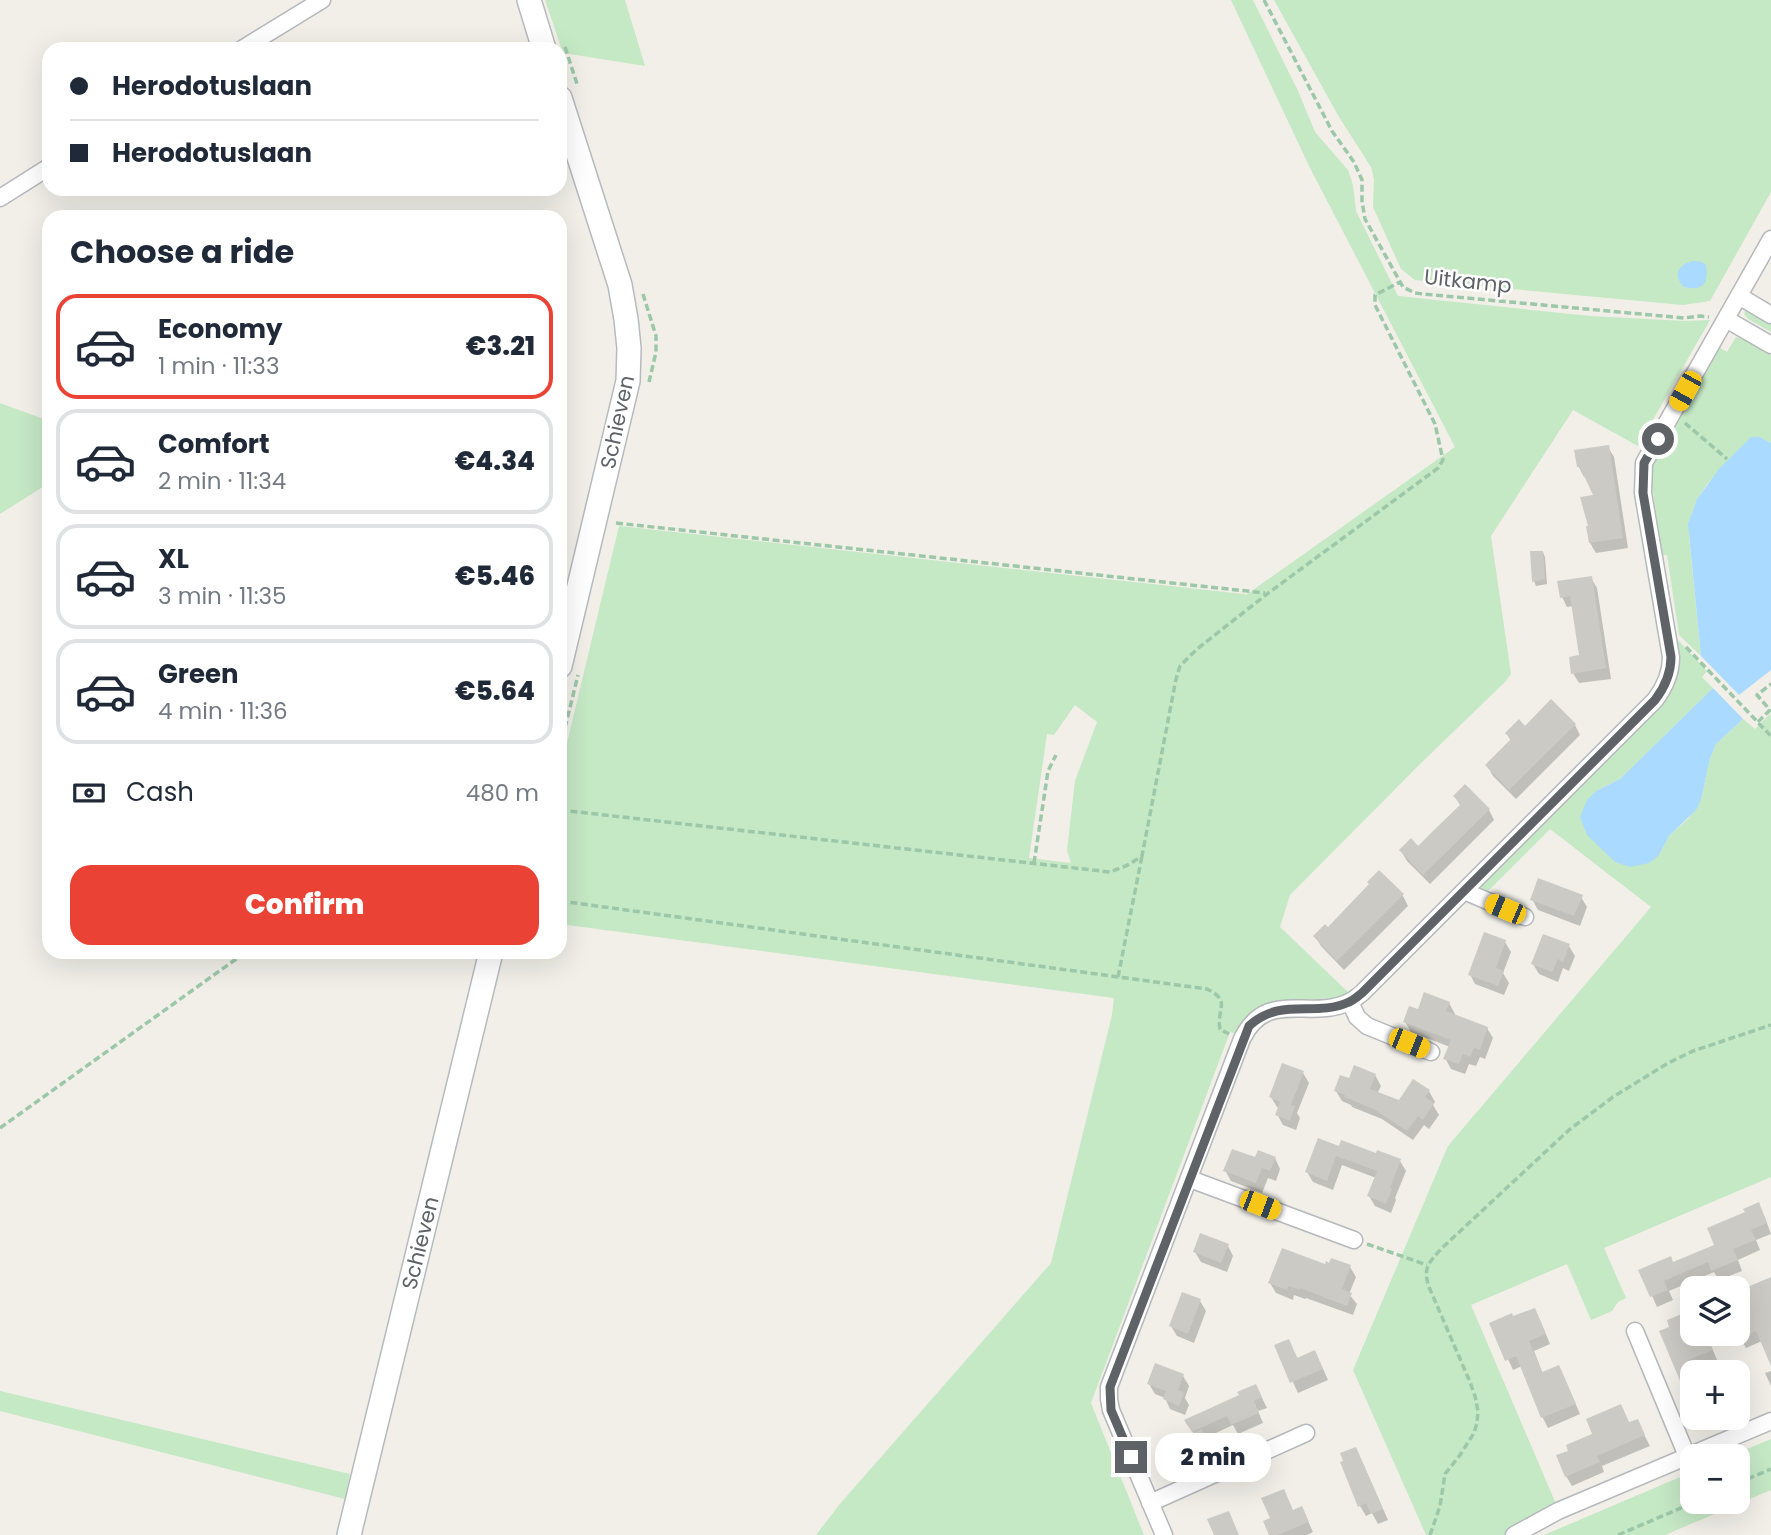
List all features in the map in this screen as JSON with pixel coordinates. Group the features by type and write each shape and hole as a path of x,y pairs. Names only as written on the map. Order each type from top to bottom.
{"street":[{"path":"253,42 322,0"},
{"path":"528,0 542,42"},
{"name":"Schieven","path":"567,120 620,285 629,348 628,380 567,637"},
{"path":"0,198 42,171"},
{"path":"1164,1535 1111,1410 1110,1387 1242,1039 1259,1016 1275,1010 1331,1008 1350,1002 1362,993 1655,700 1666,683 1671,657 1643,493 1644,463 1771,239"},
{"path":"1739,296 1771,315"},
{"path":"1726,319 1771,345"},
{"path":"1464,891 1525,917"},
{"name":"Schieven","path":"349,1535 489,959"},
{"path":"1350,1002 1357,1017 1367,1026 1431,1052"},
{"path":"1190,1179 1354,1240"},
{"path":"1635,1331 1682,1444"},
{"path":"1716,1444 1771,1421"},
{"path":"1150,1503 1306,1433"},
{"path":"1514,1535 1558,1511 1680,1459"}],"path":[{"name":"Uitkamp","path":"1264,0 1332,131 1354,162 1362,180 1365,219 1400,282 1409,290 1423,294 1684,318 1700,316 1726,319"},
{"path":"1118,977 1180,666 1197,649 1266,594 1438,468 1443,460 1435,424 1375,305 1375,295 1400,282"},
{"path":"1681,430 1685,423 1727,459"},
{"path":"616,523 1266,594"},
{"path":"1685,645 1771,736"},
{"path":"1758,722 1770,710 1757,695 1771,684"},
{"path":"1034,863 1048,771 1056,755"},
{"path":"567,811 1110,872 1142,856"},
{"path":"567,902 1207,989 1216,993 1221,1000 1218,1023 1220,1029 1242,1039"},
{"path":"0,1128 236,959"},
{"path":"1430,1535 1440,1506 1444,1474 1474,1433 1478,1411 1470,1382 1429,1287 1427,1265 1442,1248 1589,1114 1668,1063 1693,1051 1771,1025"},
{"path":"1354,1240 1427,1265"},
{"path":"1750,1478 1771,1469"},
{"path":"1618,1535 1680,1508"}],"green space":[{"path":"545,0 625,0 645,66 567,54 567,42 559,42"},
{"path":"1231,0 1253,0 1315,132 1348,170 1356,211 1398,296 1590,316 1710,320 1638,446 1573,410 1491,536 1511,674 1290,895 1280,927 1349,993 1325,999 1275,1002 1253,1012 1237,1034 1230,1032 1091,1403 1144,1535 816,1535 839,1505 1051,1263 1114,998 567,925 567,743 619,526 1246,595 1455,447 1310,168","holes":["1075,705 1097,722 1075,781 1067,850 1071,863 1029,858 1047,734 1054,735"]},
{"path":"1274,0 1771,0 1771,192 1710,301 1683,305 1415,280 1401,269 1373,207 1374,179 1371,167 1339,117"},
{"path":"1745,311 1771,323 1771,332 1748,319"},
{"path":"1736,337 1771,355 1771,443 1760,437 1722,468 1702,492 1690,520 1689,537 1701,656 1679,635 1667,555 1662,555 1651,477 1654,460 1717,346 1727,352"},
{"path":"0,403 42,418 42,487 0,514"},
{"path":"1675,637 1707,671 1702,677 1713,688 1620,779 1596,791 1659,855 1669,836 1688,819 1701,800 1710,758 1716,744 1743,719 1755,729 1771,713 1771,1177 1604,1248 1626,1298 1618,1302 1612,1311 1591,1320 1567,1264 1471,1305 1556,1504 1504,1535 1426,1535 1353,1370 1448,1146 1651,907 1550,829 1484,895 1481,886 1667,698 1677,668"},
{"path":"0,1391 350,1474 345,1499 0,1411"},
{"path":"1771,1439 1771,1490 1750,1499 1750,1448"},
{"path":"1680,1477 1680,1514 1714,1514 1665,1535 1544,1535"}],"water":[{"path":"1693,261 1706,265 1705,282 1700,287 1684,287 1678,278 1679,271"},
{"path":"1751,437 1760,437 1771,443 1771,670 1739,695 1701,656 1688,524 1697,499 1719,469"},
{"path":"1713,688 1743,719 1716,744 1696,810 1669,836 1659,855 1649,863 1630,867 1615,862 1587,835 1580,817 1587,800 1596,791 1620,779"}],"building":[{"path":"1609,445 1623,538 1589,543 1588,526 1580,497 1593,495 1580,467 1577,467 1574,450"},
{"path":"1530,551 1543,551 1545,579 1532,582"},
{"path":"1592,576 1606,668 1571,674 1569,657 1579,655 1570,596 1560,598 1557,581"},
{"path":"1551,699 1576,724 1509,790 1485,765 1511,739 1505,733 1519,719 1525,726"},
{"path":"1465,784 1490,809 1423,875 1399,850 1411,838 1418,846 1461,804 1453,796"},
{"path":"1379,870 1404,894 1337,961 1313,936 1325,924 1328,927"},
{"path":"1538,878 1583,895 1574,916 1530,900"},
{"path":"1484,932 1506,940 1496,968 1504,971 1498,986 1468,975"},
{"path":"1543,934 1570,944 1563,962 1558,959 1552,972 1531,964"},
{"path":"1424,992 1450,1002 1446,1011 1488,1027 1480,1050 1474,1048 1470,1057 1463,1054 1459,1064 1443,1059 1451,1040 1403,1022 1409,1006 1418,1009"},
{"path":"1282,1063 1304,1071 1291,1105 1295,1106 1290,1121 1275,1115 1280,1102 1269,1097"},
{"path":"1354,1065 1376,1074 1370,1089 1399,1100 1413,1079 1430,1090 1425,1097 1434,1103 1423,1120 1418,1116 1407,1131 1374,1109 1334,1091 1340,1075 1349,1078"},
{"path":"1318,1138 1339,1146 1341,1140 1401,1159 1386,1204 1367,1196 1377,1171 1336,1156 1327,1181 1305,1172"},
{"path":"1232,1149 1255,1157 1258,1150 1276,1157 1270,1171 1262,1168 1256,1183 1223,1171"},
{"path":"1759,1202 1767,1223 1751,1230 1756,1240 1733,1249 1738,1260 1711,1271 1708,1262 1664,1281 1668,1290 1650,1297 1638,1270 1671,1256 1673,1262 1714,1245 1707,1228 1745,1212 1743,1209"},
{"path":"1200,1233 1229,1244 1221,1263 1193,1252"},
{"path":"1282,1248 1325,1264 1326,1261 1329,1263 1331,1258 1351,1265 1342,1289 1352,1293 1347,1306 1300,1288 1289,1286 1287,1290 1268,1283"},
{"path":"1771,1277 1771,1366 1756,1331 1750,1334 1750,1286"},
{"path":"1182,1292 1201,1299 1188,1334 1169,1326"},
{"path":"1535,1308 1546,1334 1529,1341 1542,1372 1559,1365 1576,1404 1541,1418 1516,1356 1505,1361 1489,1323 1512,1313 1513,1316"},
{"path":"1680,1315 1680,1346 1711,1346 1713,1350 1688,1360 1680,1360 1680,1381 1659,1331 1669,1327 1667,1320"},
{"path":"1289,1339 1297,1358 1315,1350 1323,1369 1290,1383 1274,1345"},
{"path":"1155,1363 1184,1374 1178,1390 1184,1393 1179,1406 1163,1399 1166,1391 1147,1384"},
{"path":"1256,1384 1262,1397 1254,1401 1259,1413 1231,1425 1227,1416 1192,1432 1184,1420 1239,1395 1237,1392"},
{"path":"1621,1404 1629,1422 1638,1419 1645,1435 1597,1456 1600,1462 1565,1477 1556,1455 1568,1451 1566,1445 1592,1434 1586,1419"},
{"path":"1202,1429 1210,1449 1199,1454 1202,1460 1189,1465 1186,1458 1167,1466 1159,1447"},
{"path":"1356,1447 1383,1509 1371,1514 1366,1503 1358,1507 1340,1462 1343,1461 1340,1453"},
{"path":"1284,1489 1293,1510 1302,1506 1309,1522 1278,1535 1269,1535 1263,1521 1270,1518 1261,1498"},
{"path":"1229,1511 1239,1535 1214,1535 1207,1519"}],"route":[{"path":"1131,1457 1111,1410 1110,1387 1249,1026 1259,1016 1275,1010 1331,1008 1350,1002 1362,993 1662,691 1669,674 1671,657 1643,493 1644,463 1658,439"}]}
